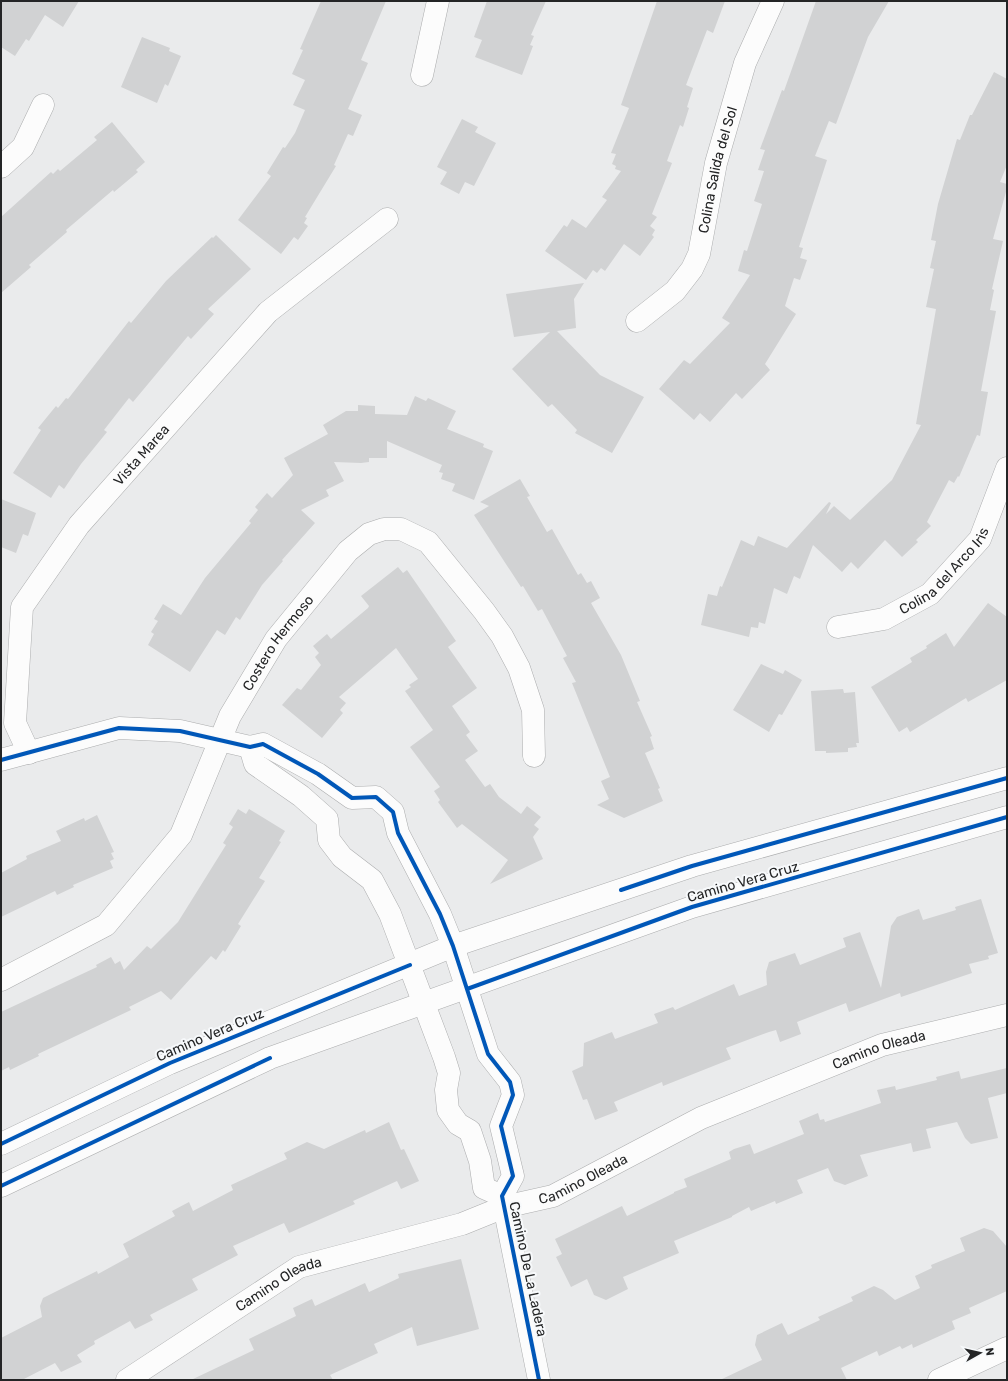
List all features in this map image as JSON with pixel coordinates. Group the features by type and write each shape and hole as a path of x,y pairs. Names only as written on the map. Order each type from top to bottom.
{"street":[{"path":"422,75 438,1"},
{"name":"Colina Salida del Sol","path":"637,321 675,291 692,269 699,254 707,219 716,163 745,62 773,1"},
{"path":"1,167 23,147 43,105"},
{"name":"Vista Marea","path":"29,752 14,723 22,607 79,525 268,312 387,219"},
{"name":"Colina del Arco Iris","path":"838,627 884,619 930,594 980,539 1007,468"},
{"name":"Costero Hermoso","path":"1,980 106,925 181,835 218,740 230,716 276,639 348,551 369,534 384,529 401,529 428,542 484,611 502,636 519,668 533,710 534,756"},
{"path":"1,760 119,728 180,731 250,747 263,744 318,774 352,798 376,797 393,812 398,834 440,914 453,946 488,1054 510,1082 513,1095 501,1126 470,1131 458,1124 448,1110 446,1090 449,1073 398,931 372,880 342,857 329,840 327,819 301,796 254,764 250,747"},
{"name":"Camino Vera Cruz","path":"1,1144 170,1063 453,946 692,866 1007,778"},
{"path":"327,819 352,798"},
{"name":"Camino Vera Cruz","path":"1,1186 270,1058 467,989 692,907 1007,817"},
{"name":"Camino Oleada","path":"127,1380 299,1267 462,1224 503,1201 553,1196 702,1118 882,1045 1007,1015"},
{"name":"Camino De La Ladera","path":"501,1126 513,1176 503,1201 539,1380"},
{"path":"470,1131 480,1161 484,1188 503,1201"},
{"path":"939,1380 1007,1348"}],"building":[{"path":"1,1 79,1 63,27 45,15 29,41 26,39 15,56 1,47"},
{"path":"321,1 386,1 361,60 368,63 348,109 362,115 353,136 348,134 334,165 336,166 305,217 307,218 304,223 308,226 298,240 294,237 281,254 238,220 271,176 267,173 283,147 285,148 295,133 305,110 293,105 305,80 292,74 303,50 300,49"},
{"path":"487,1 546,1 531,35 534,36 530,45 533,46 522,75 475,57 482,40 474,37"},
{"path":"657,1 725,1 713,33 707,30 686,85 693,88 687,107 689,108 683,127 680,125 667,161 672,163 652,214 657,217 650,226 655,230 652,235 654,237 640,256 624,244 605,271 601,268 597,273 593,270 586,280 545,251 564,225 567,227 572,219 586,228 607,200 602,197 621,171 615,169 616,166 612,164 616,154 611,153 629,108 621,105"},
{"path":"816,1 889,1 868,37 836,124 829,121 815,156 827,160 799,247 803,248 800,258 807,260 800,280 794,278 785,306 796,314 765,364 770,370 742,399 736,393 710,422 700,413 694,420 659,389 684,360 690,364 730,323 722,318 750,275 738,271 744,250 747,251 762,204 754,201 764,171 758,170 765,150 760,149 782,90 784,91"},
{"path":"142,37 170,48 169,51 181,56 168,86 165,84 157,103 121,87"},
{"path":"994,72 1007,79 1007,165 1000,182 1007,184 1007,188 993,239 1003,241 992,289 994,290 990,310 996,311 981,391 988,392 980,436 977,435 959,477 958,476 954,483 949,480 927,522 931,526 916,540 918,542 902,557 885,540 858,569 851,562 842,572 813,545 800,579 794,576 787,594 774,588 765,624 759,622 758,628 751,627 749,637 701,625 708,594 717,596 741,540 754,546 758,536 787,548 829,502 831,503 826,514 834,506 850,520 892,480 921,425 916,424 936,309 926,307 934,269 930,268 936,241 931,240 938,204 957,139 960,140 970,115 972,115"},
{"path":"462,119 478,127 475,132 496,143 474,186 465,182 459,194 440,184 447,172 437,167"},
{"path":"112,122 145,162 136,170 138,172 114,192 113,190 66,230 67,232 29,265 31,267 1,293 1,217 51,172 53,174 58,169 60,171 97,140 94,137"},
{"path":"216,235 251,269 208,309 214,314 191,339 188,336 133,402 129,398 104,430 107,432 81,464 64,489 59,485 51,498 13,473 41,430 38,428 56,406 58,408 66,398 68,399 129,321 131,323 166,281 212,237 213,238"},
{"path":"584,283 574,299 576,328 557,331 600,375 644,397 612,453 575,433 577,430 552,404 548,407 512,369 550,332 514,337 506,294"},
{"path":"415,396 426,401 428,398 456,411 447,429 484,444 483,447 493,451 474,500 452,491 455,484 441,479 443,473 439,472 442,465 387,441 387,458 369,458 369,462 361,463 334,462 344,481 326,490 329,496 301,510 315,523 262,585 240,620 236,617 225,635 217,630 190,672 148,645 154,634 151,632 158,621 154,619 163,604 181,615 205,578 251,523 249,521 258,510 255,507 267,493 272,498 293,475 284,458 328,434 323,425 346,411 358,411 358,405 375,406 375,414 407,415"},
{"path":"520,479 530,496 527,497 547,532 552,529 578,575 581,573 587,583 591,581 600,598 591,603 621,655 640,701 637,702 652,736 650,737 654,749 645,753 660,788 658,789 663,801 624,818 597,805 609,799 601,781 610,777 572,683 576,682 563,658 567,656 542,609 538,611 523,586 521,587 474,515 489,506 480,502"},
{"path":"1,499 36,513 28,536 23,534 16,553 1,547"},
{"path":"398,567 403,573 407,570 456,641 448,647 477,688 452,706 470,732 466,735 478,751 465,760 485,787 490,784 499,797 521,814 527,806 541,817 534,825 539,829 533,837 543,859 490,884 508,860 462,824 457,828 438,802 440,800 434,791 440,787 410,747 433,730 405,691 411,687 409,685 418,679 396,648 339,697 346,703 340,710 343,713 322,738 282,705 297,688 301,690 321,665 315,657 319,653 313,646 327,634 331,639 368,608 369,606 361,596"},
{"path":"988,603 1007,617 1007,680 968,702 966,698 910,732 907,727 899,732 871,687 912,662 910,658 927,648 926,646 946,633 954,647"},
{"path":"761,664 783,674 785,670 802,680 782,715 779,714 769,732 733,710"},
{"path":"843,689 844,693 855,692 859,743 856,743 857,747 848,748 848,752 826,753 826,751 815,751 811,691"},
{"path":"238,809 246,814 249,809 285,831 279,841 281,842 259,878 265,881 238,924 241,926 225,952 223,950 216,960 211,956 171,1000 161,991 129,1007 131,1010 38,1054 39,1056 10,1070 9,1067 1,1071 1,1012 97,967 96,965 111,957 115,964 120,961 124,970 147,946 151,949 178,922 226,845 223,843 233,827 229,824"},
{"path":"97,815 114,852 111,853 114,859 110,861 113,868 73,885 74,887 57,895 55,891 1,917 1,873 27,859 26,856 61,841 56,831 84,818 85,821"},
{"path":"981,899 998,953 988,956 989,959 969,964 972,973 901,997 900,993 849,1012 846,1003 797,1022 801,1034 780,1042 776,1030 726,1048 731,1059 663,1086 662,1082 614,1102 618,1111 595,1120 587,1099 583,1100 572,1071 583,1066 584,1043 612,1032 615,1039 658,1023 654,1014 673,1007 675,1010 734,984 739,996 767,985 766,972 769,962 795,953 800,965 846,947 843,938 860,932 881,988 891,926 897,917 919,909 923,920 956,910 955,907"},
{"path":"1007,1068 1007,1093 988,1098 998,1138 971,1144 965,1138 957,1122 926,1129 931,1148 913,1152 911,1143 860,1155 868,1176 845,1185 834,1181 828,1168 797,1180 803,1193 776,1204 775,1201 751,1211 749,1207 732,1217 674,1241 679,1253 623,1277 628,1289 606,1300 594,1295 587,1279 571,1287 556,1257 562,1254 555,1239 622,1206 627,1216 687,1187 684,1179 731,1159 729,1152 734,1149 750,1144 754,1154 804,1134 799,1121 818,1113 820,1120 824,1119 825,1122 881,1103 877,1090 895,1086 896,1090 937,1080 936,1077 959,1071 961,1079"},
{"path":"389,1122 401,1150 404,1149 419,1181 401,1189 397,1181 353,1201 355,1204 289,1233 284,1223 233,1246 238,1255 192,1279 198,1290 150,1315 153,1320 135,1329 130,1321 94,1341 95,1344 77,1355 82,1362 61,1372 55,1363 22,1380 1,1380 1,1338 42,1317 40,1306 43,1298 97,1271 98,1274 129,1257 123,1244 175,1216 172,1211 189,1202 193,1211 233,1190 231,1185 287,1159 284,1153 307,1142 324,1149 365,1130 366,1133"},
{"path":"984,1228 993,1231 1007,1247 1007,1291 969,1308 971,1313 952,1321 955,1329 913,1348 912,1344 902,1349 900,1346 879,1356 877,1351 841,1368 847,1380 720,1380 762,1360 755,1345 757,1335 782,1323 788,1335 820,1320 818,1317 853,1301 851,1297 874,1286 883,1290 895,1300 920,1288 915,1276 932,1268 931,1265 965,1251 960,1238"},
{"path":"461,1259 479,1329 417,1346 412,1327 374,1344 378,1353 330,1375 333,1380 191,1380 254,1350 249,1339 296,1316 293,1308 312,1299 315,1306 365,1283 369,1292 399,1278 398,1274"}],"cycle path":[{"path":"1,760 119,728 180,731 250,747 263,744 318,774 352,798 376,797 393,812 398,833 440,914 453,946 488,1054 510,1082 513,1095 501,1126 513,1176 502,1196 539,1380"},
{"path":"621,890 692,866 1007,778"},
{"path":"467,989 692,907 1007,817"},
{"path":"1,1144 170,1063 410,965"},
{"path":"1,1186 270,1058"}]}
